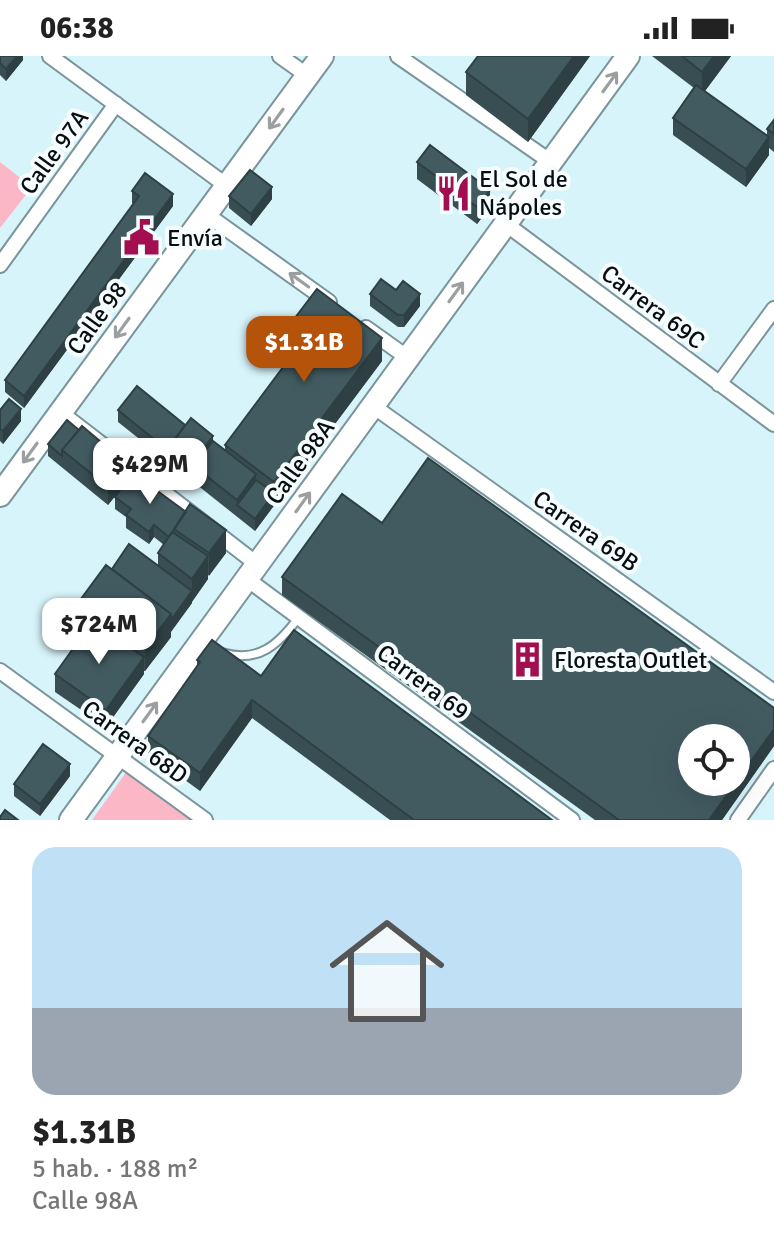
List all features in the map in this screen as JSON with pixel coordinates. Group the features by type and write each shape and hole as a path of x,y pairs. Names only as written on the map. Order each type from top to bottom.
{"street":[{"path":"50,56 227,186"},
{"path":"280,56 308,76"},
{"name":"Calle 98","path":"4,482 60,412 322,56"},
{"path":"398,56 551,162"},
{"name":"Calle 98A","path":"71,820 118,756 207,648 252,572 628,56"},
{"name":"Calle 97A","path":"0,265 116,104"},
{"path":"206,214 345,313"},
{"name":"Carrera 69C","path":"506,224 774,424"},
{"path":"719,384 774,309"},
{"path":"357,322 408,358"},
{"name":"Carrera 69B","path":"373,406 774,692"},
{"name":"Carrera 69","path":"60,412 252,572 299,617 572,820"},
{"name":"Carrera 68D","path":"0,671 205,820"},
{"path":"738,820 774,769"}],"lane":[{"path":"207,648 240,656 263,653 282,640 299,617"}],"shaded area":[{"path":"0,162 32,187 0,228"},
{"path":"127,771 195,820 92,820"}],"building":[{"path":"0,56 17,56 6,69 0,63"},
{"path":"478,56 574,56 528,119 466,72"},
{"path":"682,56 714,56 702,72"},
{"path":"696,85 769,137 746,169 673,118"},
{"path":"774,120 774,134 767,129"},
{"path":"430,145 490,190 477,207 417,162"},
{"path":"250,170 272,187 251,214 229,196"},
{"path":"145,173 173,194 24,396 5,380 139,196 132,191"},
{"path":"381,279 396,290 403,281 420,294 404,315 398,315 370,294"},
{"path":"317,289 382,338 274,482 225,445 298,347 282,335"},
{"path":"137,386 185,425 172,443 172,454 118,410"},
{"path":"9,399 21,409 3,431 0,429 0,410"},
{"path":"191,418 213,436 194,461 172,443"},
{"path":"67,420 79,430 62,450 62,456 48,444"},
{"path":"82,426 127,464 108,487 62,450"},
{"path":"213,441 256,474 237,500 194,466"},
{"name":"Floresta Outlet","path":"428,458 774,708 774,729 750,763 750,724 678,724 678,796 726,796 709,820 619,820 282,577 342,494 382,523"},
{"path":"133,473 186,512 169,537 154,525 149,532 126,515 131,509 115,497"},
{"path":"256,480 274,493 255,519 237,505"},
{"path":"190,504 226,530 209,553 174,529"},
{"path":"172,532 208,556 192,579 158,553"},
{"path":"129,544 192,591 171,620 171,614 112,569"},
{"path":"106,565 171,614 145,648 78,603"},
{"path":"92,622 144,657 106,710 55,674"},
{"path":"294,630 552,820 414,820 252,700 200,773 148,736 212,640 261,676"},
{"path":"43,744 70,764 40,804 14,784"},
{"path":"5,810 18,820 0,820"}],"place":[{"name":"El Sol de Nápoles","path":"453,193"},
{"name":"Envía","path":"141,238"},
{"name":"Floresta Outlet","path":"528,660"}]}
